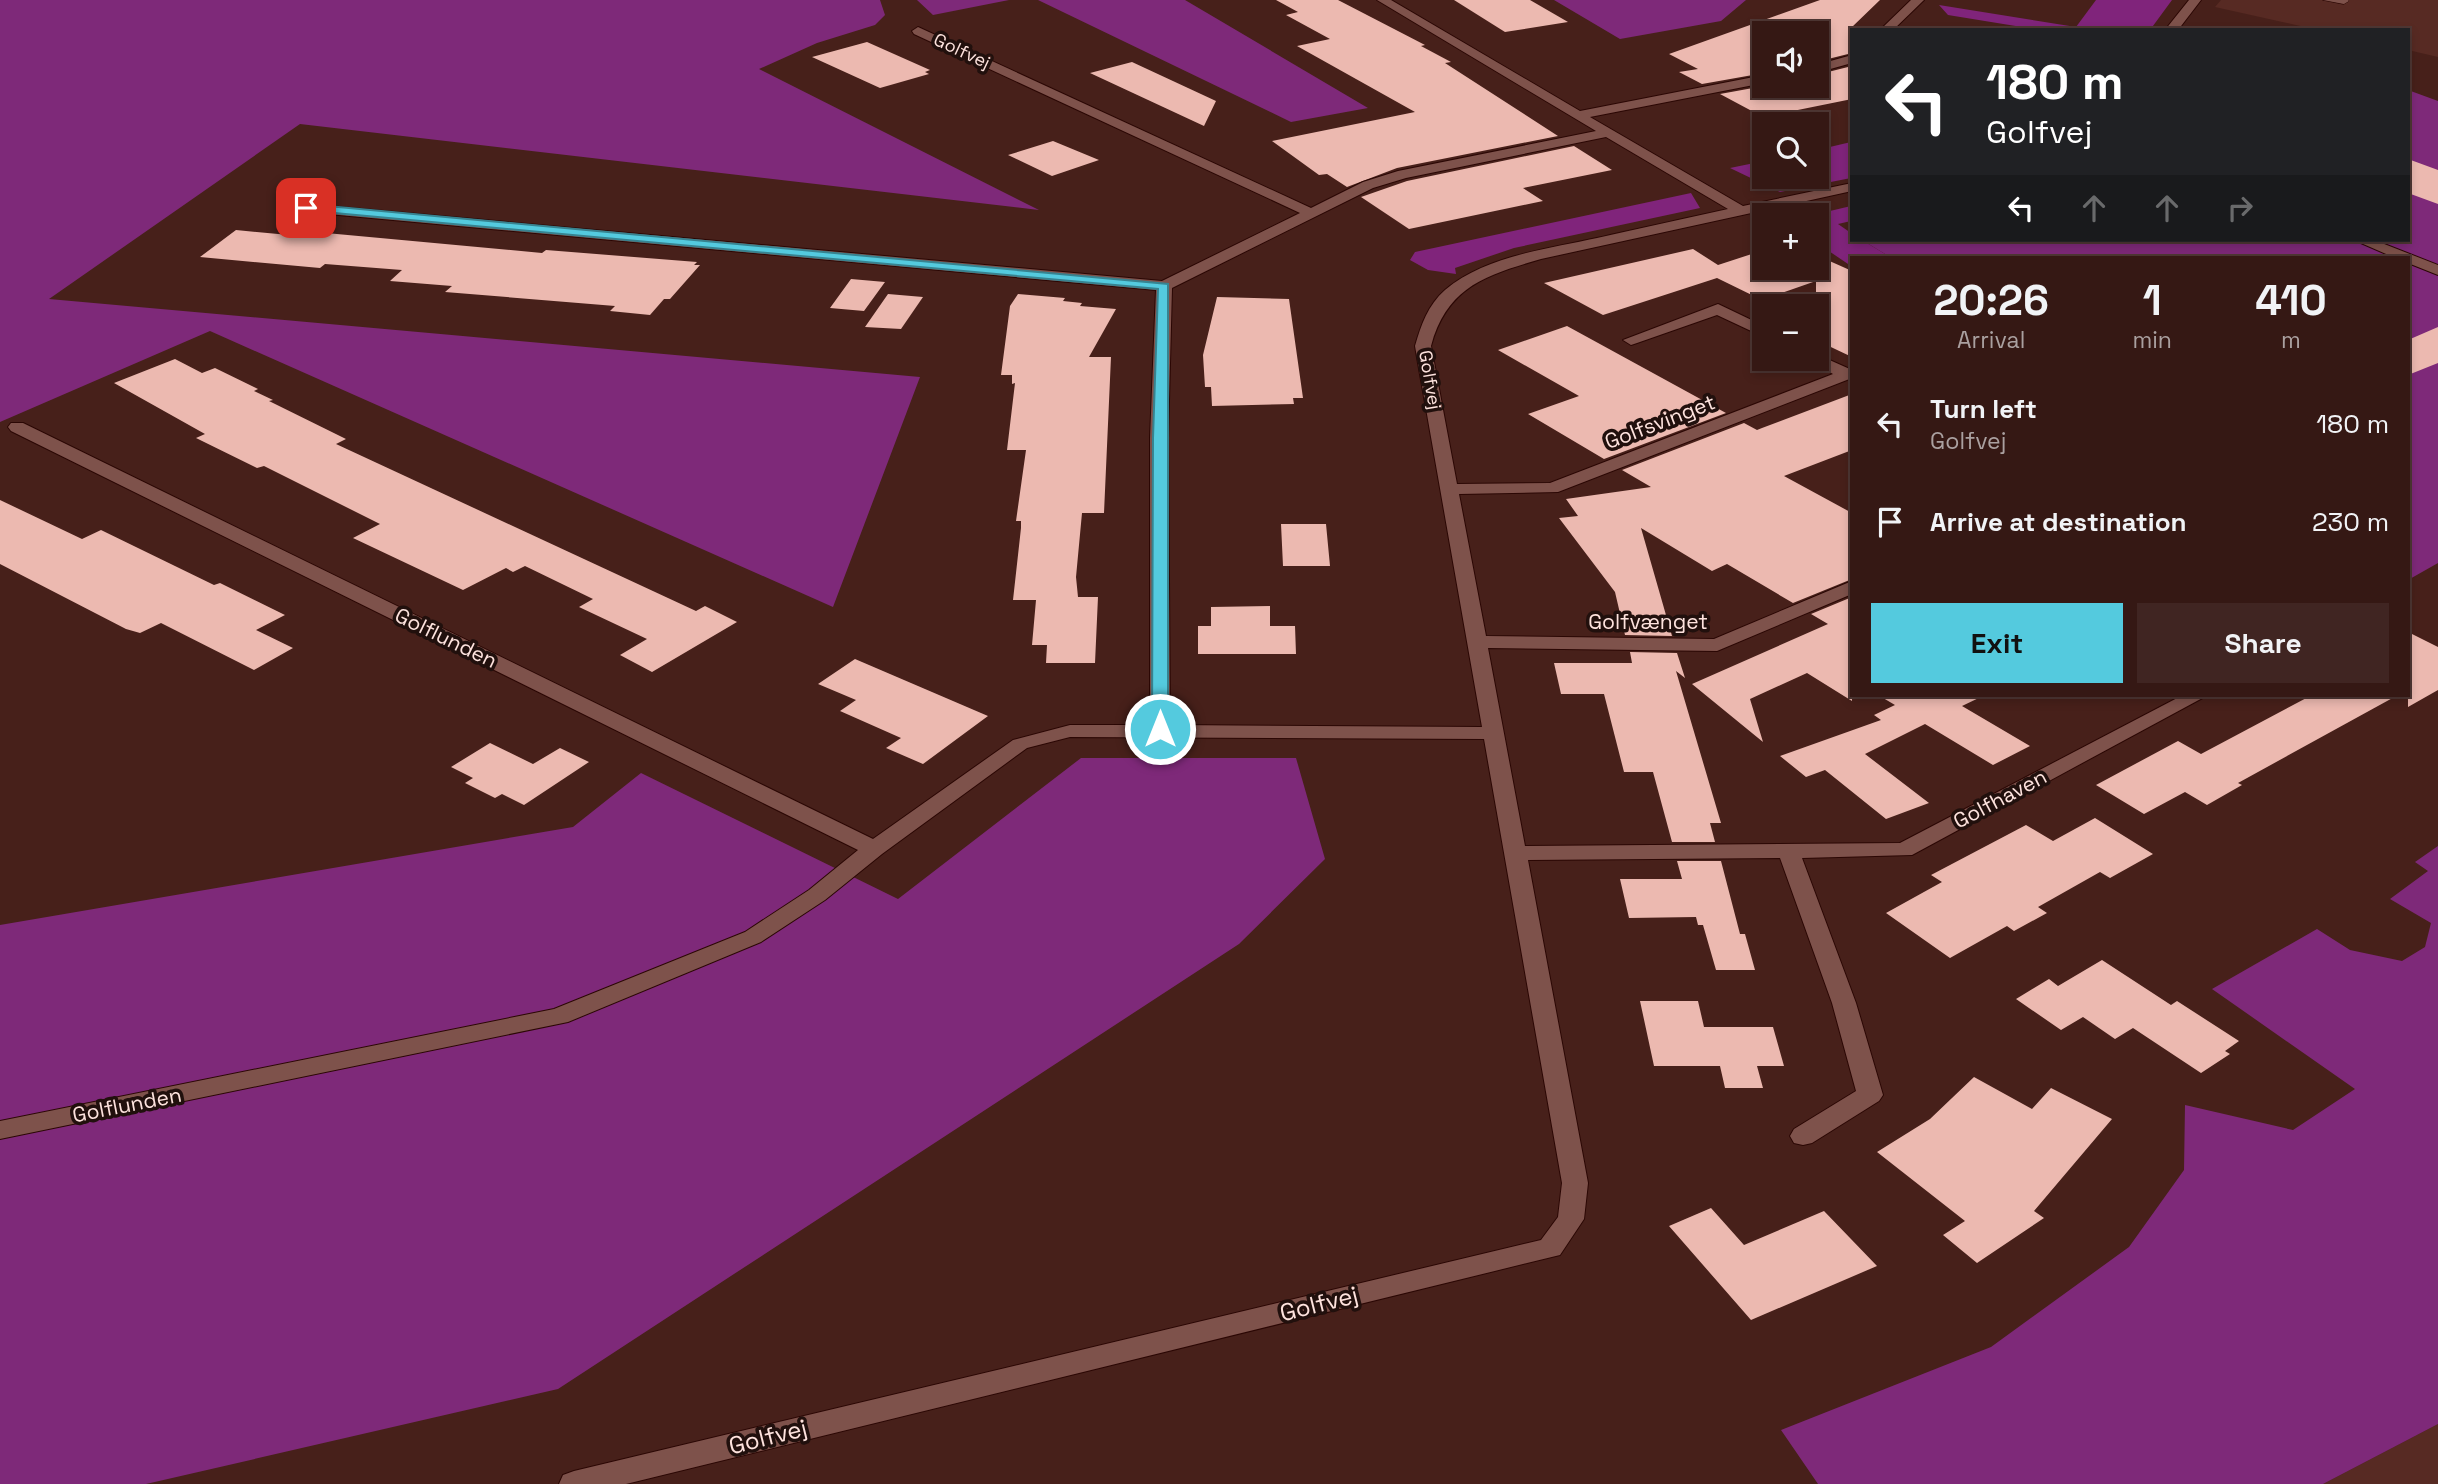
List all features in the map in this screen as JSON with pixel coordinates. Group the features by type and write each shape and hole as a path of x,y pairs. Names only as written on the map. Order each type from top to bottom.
{"street":[{"path":"1383,0 1741,211"},
{"path":"1888,28 1918,0"},
{"path":"2173,28 2194,0"},
{"name":"Golfvej","path":"918,31 1311,213"},
{"path":"1829,65 1850,60"},
{"path":"1578,115 1752,81"},
{"path":"306,208 1164,286 1368,185 1403,174 1608,133"},
{"name":"Golfvej","path":"573,1484 1550,1248 1571,1219 1575,1183 1423,346 1426,323 1437,306 1471,279 1538,255 1850,187"},
{"path":"2366,242 2402,256"},
{"path":"2410,259 2438,270"},
{"path":"1164,286 1159,438 1160,729 1495,733"},
{"path":"1631,340 1718,309 1752,326"},
{"name":"Golfsvinget","path":"1450,489 1552,488 1847,374 1829,365"},
{"name":"Golflunden","path":"17,427 874,849"},
{"name":"Golfvænget","path":"1475,642 1717,645 1850,588"},
{"name":"Golfhaven","path":"1517,853 1789,853 1904,850 2194,697"},
{"name":"Golflunden","path":"0,1130 559,1016 753,937 817,895 874,849 1020,744 1070,731 1160,729"},
{"path":"1789,853 1843,1003 1870,1095 1802,1136"}],"lane":[{"path":"2328,0 2344,1"}],"shaded area":[{"path":"0,0 880,0 885,15 875,25 817,43 759,69 1039,210 300,124 49,299 920,377 833,607 210,331 0,422"},
{"path":"917,0 1009,0 933,15"},
{"path":"1038,0 1185,0 1368,108 1291,122"},
{"path":"1554,0 1746,0 1721,21 1620,39"},
{"path":"2096,0 2172,0 2151,28 2028,28 1948,15 1939,5 2076,27"},
{"path":"2221,0 2438,0 2438,57 2410,50 2410,28 2309,28 2215,7"},
{"path":"2410,91 2438,101 2438,563 2410,579 2410,256 1888,256 1865,242 2410,242"},
{"path":"1850,142 1850,178 1829,182 1829,147"},
{"path":"1752,163 1752,179 1730,168"},
{"path":"1774,189 1795,189 1780,192"},
{"path":"1691,193 1700,208 1514,248 1455,268 1456,274 1428,270 1410,260 1415,252"},
{"path":"1850,206 1850,221 1838,224 1850,232 1850,242 1865,242 1888,256 1850,256 1850,265 1829,251 1829,211"},
{"path":"1081,758 1296,758 1325,859 1239,944 558,1389 146,1484 0,1484 0,925 573,827 641,773 898,899"},
{"path":"2438,846 2438,1424 2323,1484 1818,1484 1781,1430 1991,1347 2129,1247 2184,1170 2185,1105 2293,1130 2355,1089 2212,989 2317,929 2350,950 2402,961 2425,947 2431,923 2390,899 2428,871 2415,862"},
{"path":"2438,1424 2438,1484 2323,1484"}],"building":[{"path":"1276,0 1338,0 1425,45 1421,46 1451,62 1445,63 1558,136 1397,168 1347,187 1327,174 1319,175 1272,141 1415,112 1297,46 1330,39 1286,15 1298,12"},
{"path":"1454,0 1530,0 1568,22 1505,32"},
{"path":"1820,0 1880,0 1850,28 1850,54 1829,59 1829,21 1761,21"},
{"path":"1752,24 1752,75 1702,84 1679,72 1698,69 1669,54"},
{"path":"867,42 930,70 925,72 929,74 880,88 812,57"},
{"path":"1132,62 1216,101 1204,126 1090,73"},
{"path":"1850,66 1850,99 1788,112 1754,112 1720,94 1752,88 1752,98 1829,98 1829,72"},
{"path":"1053,141 1099,160 1052,176 1008,155"},
{"path":"1574,146 1612,170 1523,188 1543,201 1409,229 1361,197 1407,181"},
{"path":"2410,160 2438,170 2438,204 2410,194"},
{"path":"236,230 321,238 326,233 542,253 546,250 697,262 694,265 700,265 670,299 664,299 650,315 610,311 615,306 445,292 452,286 390,281 402,270 325,264 320,268 200,257"},
{"path":"1693,249 1718,265 1752,254 1752,280 1829,280 1829,261 1850,270 1850,356 1829,346 1829,294 1816,294 1816,281 1779,294 1752,295 1717,278 1603,315 1544,283"},
{"path":"851,279 885,282 864,311 830,308"},
{"path":"888,294 923,297 901,329 865,327"},
{"path":"1018,294 1065,298 1063,301 1082,303 1080,306 1116,309 1089,357 1111,357 1104,513 1082,513 1076,577 1078,597 1098,597 1095,663 1046,663 1047,645 1032,645 1036,600 1013,600 1021,528 1021,521 1016,521 1026,450 1007,450 1015,383 1012,384 1012,375 1001,375 1010,306"},
{"path":"1217,297 1289,299 1303,398 1293,398 1294,404 1212,406 1211,387 1205,387 1203,355"},
{"path":"1567,326 1726,413 1604,459 1528,414 1579,396 1498,350"},
{"path":"2438,327 2438,363 2410,374 2410,339"},
{"path":"175,359 202,373 215,368 258,389 254,391 273,400 269,401 346,439 336,444 696,611 705,606 737,622 652,672 620,655 647,639 579,607 593,599 525,566 513,572 506,568 463,590 353,538 380,524 264,466 257,468 196,438 205,434 114,383"},
{"path":"1850,395 1850,451 1784,476 1850,512 1850,580 1793,603 1727,564 1712,571 1641,528 1672,636 1625,635 1615,592 1559,518 1578,516 1566,499 1651,487 1622,470 1744,423 1757,430"},
{"path":"0,500 82,539 101,530 214,585 220,583 285,615 256,630 293,648 254,670 161,623 140,633 126,629 0,564"},
{"path":"1281,524 1326,524 1330,566 1283,566"},
{"path":"1850,598 1852,701 1807,673 1750,699 1763,742 1692,684 1828,624 1811,614"},
{"path":"1270,606 1270,626 1295,626 1296,654 1198,654 1198,626 1211,626 1211,607"},
{"path":"2410,633 2438,647 2438,690 2408,707"},
{"path":"1630,652 1677,653 1685,678 1676,671 1721,823 1710,823 1715,842 1672,842 1653,772 1624,772 1604,694 1561,694 1554,663 1632,663"},
{"path":"855,659 988,716 923,764 886,748 901,738 840,711 856,700 818,684"},
{"path":"1881,697 1981,697 1962,706 2030,746 1993,765 1925,724 1865,754 1929,803 1886,819 1825,770 1806,777 1780,756 1881,720 1874,715 1895,705"},
{"path":"2308,697 2394,697 2238,783 2242,785 2207,805 2185,792 2144,814 2096,785 2178,741 2201,754"},
{"path":"490,743 533,764 560,748 589,762 524,805 502,794 495,798 465,783 473,778 451,767"},
{"path":"2095,818 2153,854 2110,878 2100,872 2038,907 2047,913 2014,931 2007,926 1950,958 1886,913 1942,882 1931,875 2026,825 2053,841"},
{"path":"1677,861 1721,861 1740,934 1745,934 1755,970 1716,970 1703,925 1698,925 1696,917 1629,918 1620,879 1682,879"},
{"path":"2102,960 2171,1005 2177,1001 2239,1041 2225,1051 2230,1054 2201,1073 2133,1028 2115,1039 2083,1017 2061,1030 2016,999 2049,979 2058,986"},
{"path":"1640,1001 1698,1001 1704,1027 1773,1027 1784,1066 1757,1066 1763,1088 1725,1088 1720,1066 1654,1066"},
{"path":"1974,1077 2032,1109 2051,1088 2112,1119 2034,1211 2044,1218 1977,1263 1943,1235 1965,1221 1877,1152 1930,1119"},
{"path":"1711,1208 1744,1245 1824,1211 1877,1266 1751,1320 1669,1226"}],"route":[{"path":"306,208 1164,286 1159,438 1160,729"}]}
